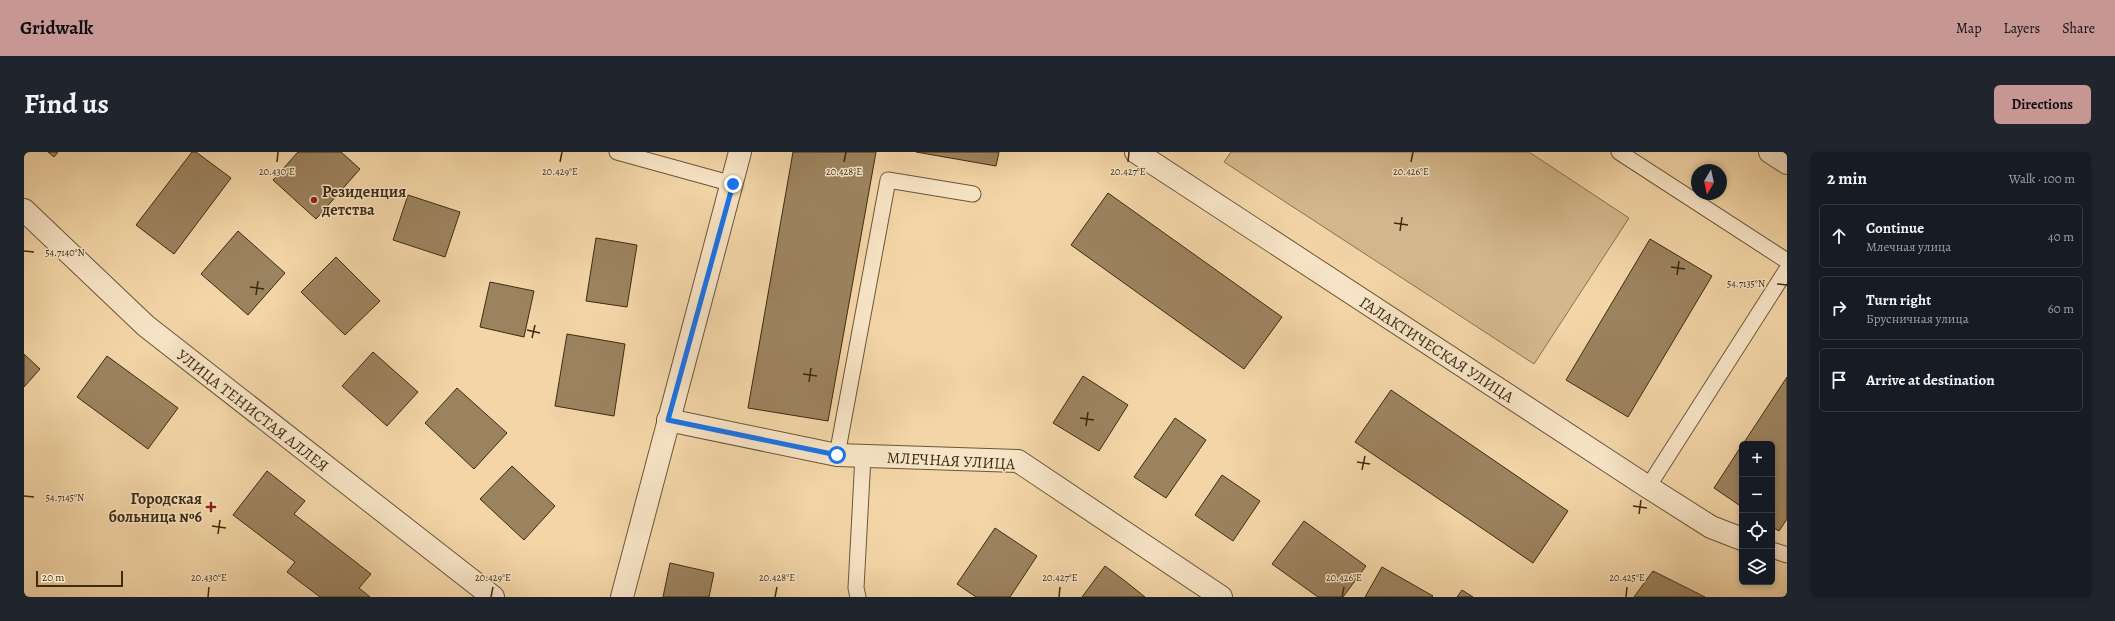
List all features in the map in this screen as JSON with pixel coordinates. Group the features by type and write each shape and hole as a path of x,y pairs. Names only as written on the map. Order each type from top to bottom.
{"street":[{"path":"622,597 668,420 733,184 740,152"},
{"path":"1770,152 1787,163"},
{"name":"ГАЛАКТИЧЕСКАЯ УЛИЦА","path":"1140,153 1648,487 1711,527 1739,538"},
{"name":"УЛИЦА ТЕНИСТАЯ АЛЛЕЯ","path":"24,210 146,326 493,597"},
{"name":"МЛЕЧНАЯ УЛИЦА","path":"668,420 837,455 1018,461 1221,597"}],"lane":[{"path":"617,152 733,184"},
{"path":"1618,152 1787,261"},
{"path":"837,455 888,180 973,194"},
{"path":"1648,487 1787,269"},
{"path":"858,597 856,588 863,456"},
{"path":"1775,551 1787,555"}],"shaded area":[{"path":"1231,152 1529,152 1629,218 1534,364 1224,162"}],"building":[{"path":"48,152 58,152 54,157"},
{"path":"192,152 196,152 231,178 174,254 136,225"},
{"name":"Резиденция детства","path":"298,152 341,152 360,169 316,219 273,180"},
{"path":"793,152 876,152 828,421 748,408"},
{"path":"916,152 999,152 996,166"},
{"path":"1108,193 1282,317 1244,369 1071,245"},
{"path":"408,195 460,212 445,257 393,240"},
{"path":"238,231 285,273 248,315 201,274"},
{"path":"596,238 637,245 627,307 586,301"},
{"path":"1650,239 1712,276 1628,417 1566,380"},
{"path":"336,257 380,301 345,335 301,292"},
{"path":"490,282 534,291 524,337 480,327"},
{"path":"567,334 625,344 614,416 555,406"},
{"path":"373,352 418,392 387,426 342,386"},
{"path":"24,354 40,369 24,387"},
{"path":"107,356 178,408 148,449 77,397"},
{"path":"1083,376 1128,405 1099,451 1053,423"},
{"path":"1787,377 1787,519 1779,531 1775,529 1775,441 1745,441"},
{"path":"457,388 507,433 474,469 425,423"},
{"path":"1391,390 1568,511 1533,563 1355,442"},
{"path":"1175,418 1206,440 1166,498 1134,477"},
{"path":"1739,450 1739,505 1714,488"},
{"path":"512,466 555,506 524,540 480,499"},
{"path":"267,471 305,501 294,514 371,574 359,588 370,597 320,597 287,572 295,562 233,515"},
{"path":"1222,475 1260,501 1233,541 1195,515"},
{"path":"1304,521 1366,566 1343,597 1318,597 1272,564"},
{"path":"995,528 1037,556 1010,597 976,597 957,584"},
{"path":"670,563 714,573 709,597 663,597"},
{"path":"1105,566 1125,581 1145,597 1082,597"},
{"path":"1382,567 1433,596 1365,597"},
{"path":"1653,571 1705,597 1634,597"},
{"path":"1462,590 1473,597 1457,597"}],"place":[{"name":"Резиденция детства","path":"314,200"},
{"name":"Городская больница №6","path":"211,507"}],"route":[{"path":"733,184 668,420 837,455"}]}
